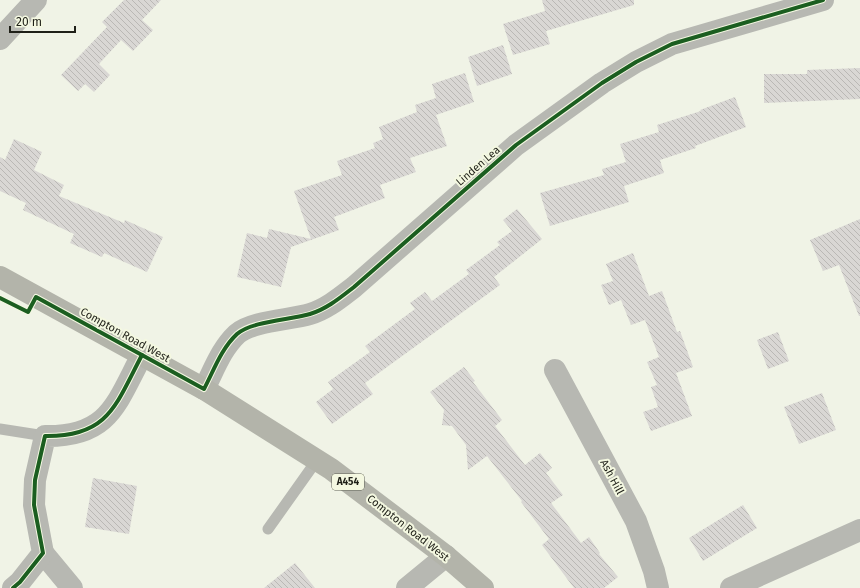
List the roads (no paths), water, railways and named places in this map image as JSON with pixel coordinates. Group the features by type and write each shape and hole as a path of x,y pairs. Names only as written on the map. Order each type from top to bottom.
{"highway":[{"name":"Compton Road West","path":"0,277 204,389 332,469 446,556 483,588"}],"street":[{"path":"0,39 36,0"},
{"name":"Linden Lea","path":"204,389 220,356 229,343 239,333 248,328 311,314 336,301 354,287 516,145 602,83 636,62 672,44 809,2"},
{"path":"72,588 43,553 34,505 35,480 45,436 72,434 92,428 105,418 117,403 142,355"},
{"name":"Ash Hill","path":"555,370 636,521 654,571 658,588"},
{"path":"731,588 860,530"},
{"path":"13,588 20,582 43,553"},
{"path":"407,588 446,556"}],"lane":[{"path":"0,429 45,436"},
{"path":"268,529 317,460"}]}
